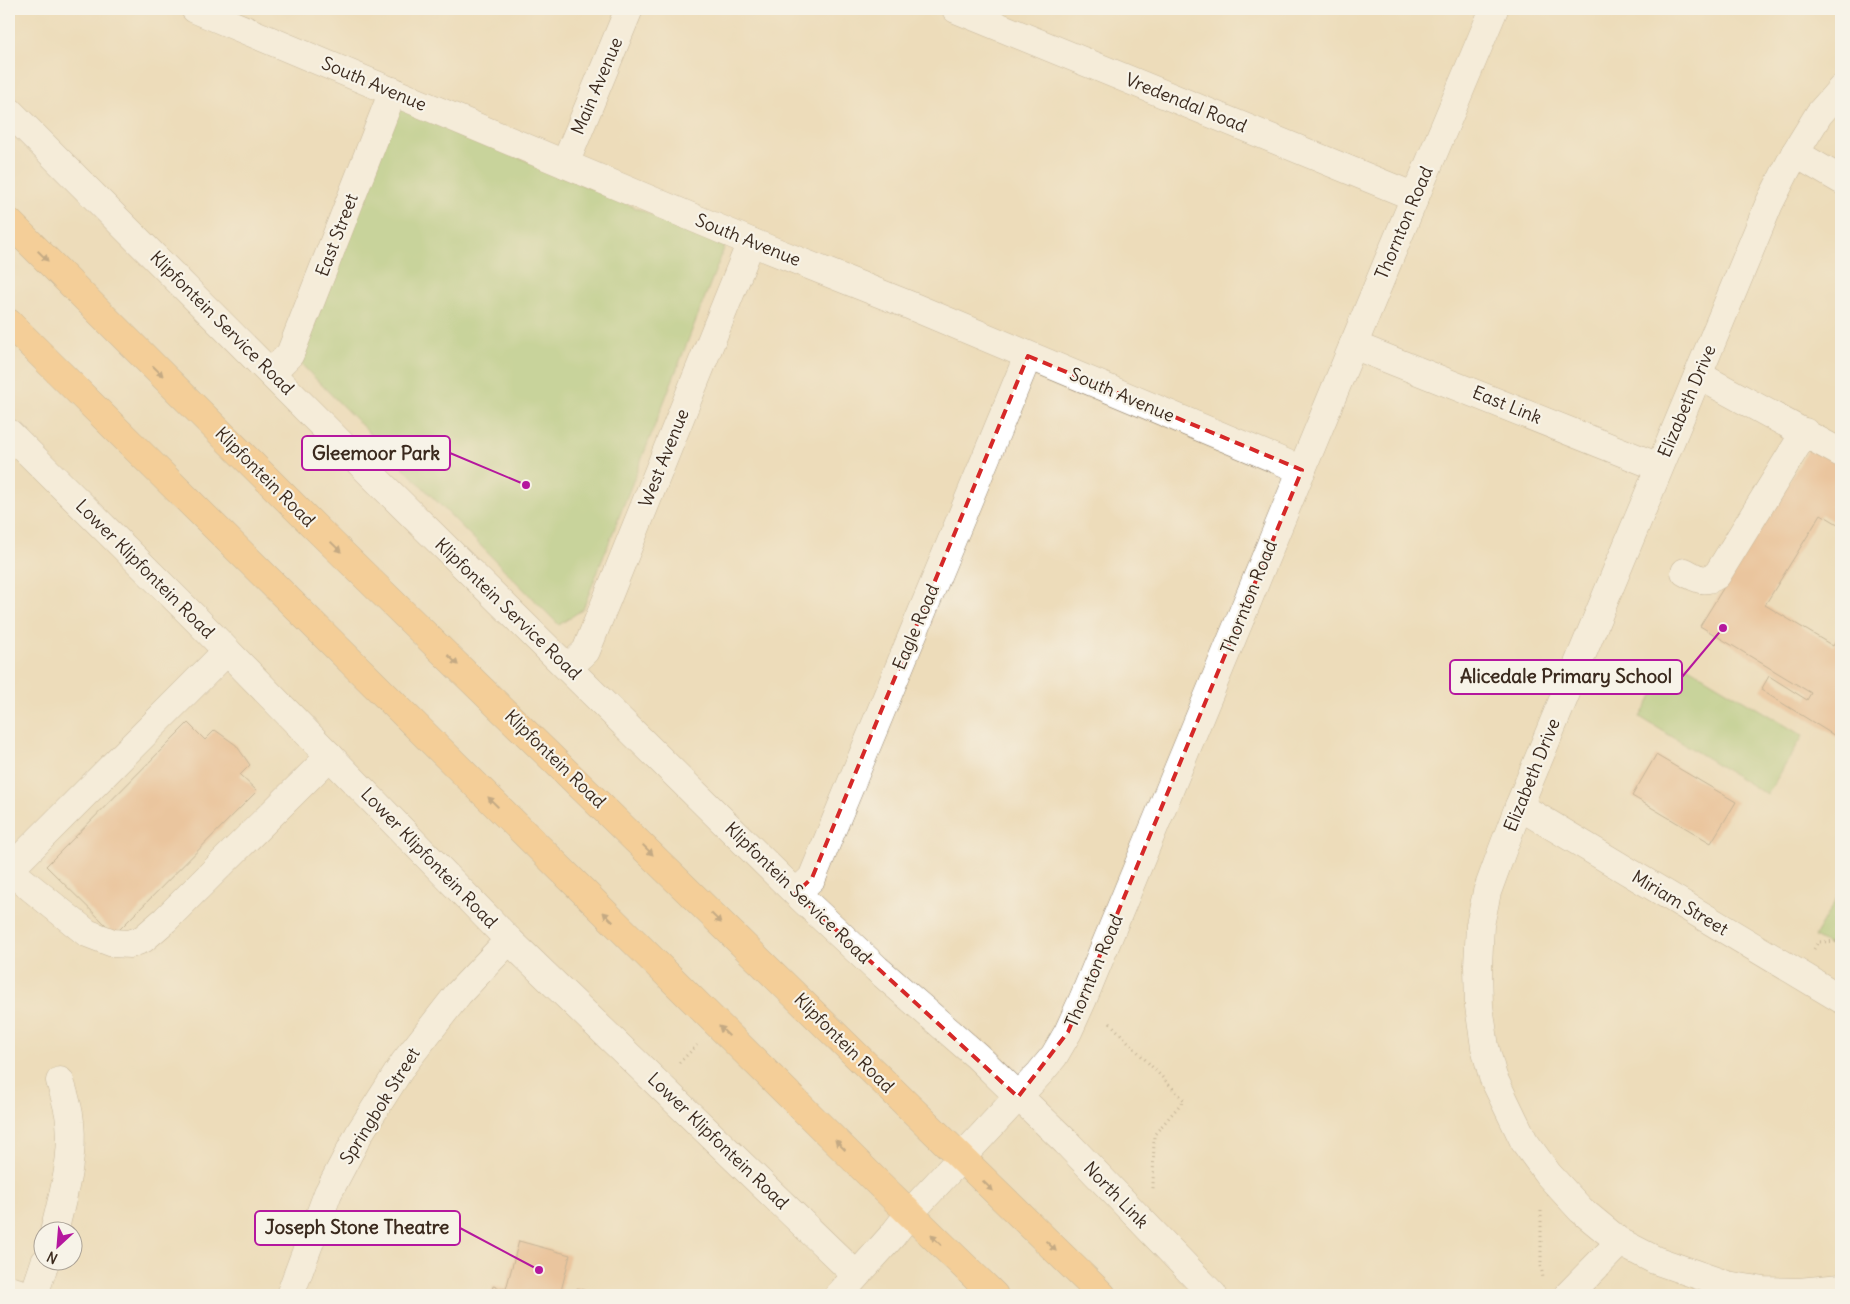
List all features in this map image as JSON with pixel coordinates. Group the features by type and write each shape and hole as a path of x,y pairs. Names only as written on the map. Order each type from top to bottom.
{"main road":[{"name":"Klipfontein Road","path":"9,222 308,519 628,830 960,1159 1102,1295"},
{"path":"9,324 909,1214 994,1295"}],"street":[{"name":"South Avenue","path":"194,9 1302,470"},
{"name":"Main Avenue","path":"565,164 629,9"},
{"name":"Vredendal Road","path":"956,9 1415,197"},
{"name":"Thornton Road","path":"839,1295 892,1236 909,1214 1054,1056 1072,1024 1494,9"},
{"name":"Elizabeth Drive","path":"1841,89 1820,114 1795,153 1769,204 1659,467 1519,806 1487,892 1480,925 1478,966 1479,998 1485,1046 1493,1077 1524,1141 1548,1174 1581,1210 1620,1242 1655,1260 1725,1290 1799,1292 1841,1288"},
{"name":"East Street","path":"271,373 290,354 393,91"},
{"name":"Klipfontein Service Road","path":"9,110 385,488 796,893 877,970 977,1056 1018,1097"},
{"path":"1795,153 1841,180"},
{"name":"West Avenue","path":"568,668 586,651 751,242"},
{"name":"East Link","path":"1353,345 1659,467"},
{"name":"Eagle Road","path":"796,893 812,878 1028,356"},
{"path":"1698,375 1841,453"},
{"path":"1685,572 1693,577 1704,580 1717,575 1805,432"},
{"name":"Lower Klipfontein Road","path":"13,446 227,651 509,940 856,1275"},
{"path":"227,651 9,870 87,933 113,943 130,944 143,939 165,920 330,756"},
{"name":"Miriam Street","path":"1519,806 1841,999"},
{"name":"Springbok Street","path":"290,1295 328,1193 360,1132 404,1063 458,994 509,940"},
{"path":"57,1222 65,1190 70,1151 70,1122 60,1081"},
{"name":"North Link","path":"1018,1097 1066,1142 1212,1295"},
{"path":"1568,1295 1620,1242"},
{"path":"34,1295 42,1272"},
{"path":"9,1290 28,1295"}],"path":[{"path":"1813,950 1818,942 1841,941"},
{"path":"1110,1023 1184,1100 1154,1135 1153,1194"},
{"path":"672,1070 700,1042"},
{"path":"1541,1211 1541,1266 1543,1278"}],"highlighted area":[{"path":"1028,356 1302,470 1068,1032 1018,1097 796,893 812,878"}],"green space":[{"path":"399,106 725,246 583,609 559,625 299,362"},
{"path":"1675,659 1803,736 1767,795 1640,717"},
{"path":"1841,891 1841,952 1814,937"}],"building":[{"path":"1810,447 1841,466 1841,526 1821,514 1765,605 1833,646 1838,637 1841,639 1840,739 1761,690 1769,676 1807,700 1811,693 1700,626"},
{"path":"188,723 205,740 215,730 236,745 250,765 240,775 257,791 115,934 46,866"},
{"path":"1656,755 1736,802 1711,843 1632,796"},
{"path":"519,1241 570,1255 560,1295 491,1295 493,1286 506,1289"},
{"path":"577,1288 590,1292 589,1295 575,1295"}],"place":[{"name":"Gleemoor Park","path":"526,485"},
{"name":"Alicedale Primary School","path":"1723,628"},
{"name":"Joseph Stone Theatre","path":"539,1270"}]}
